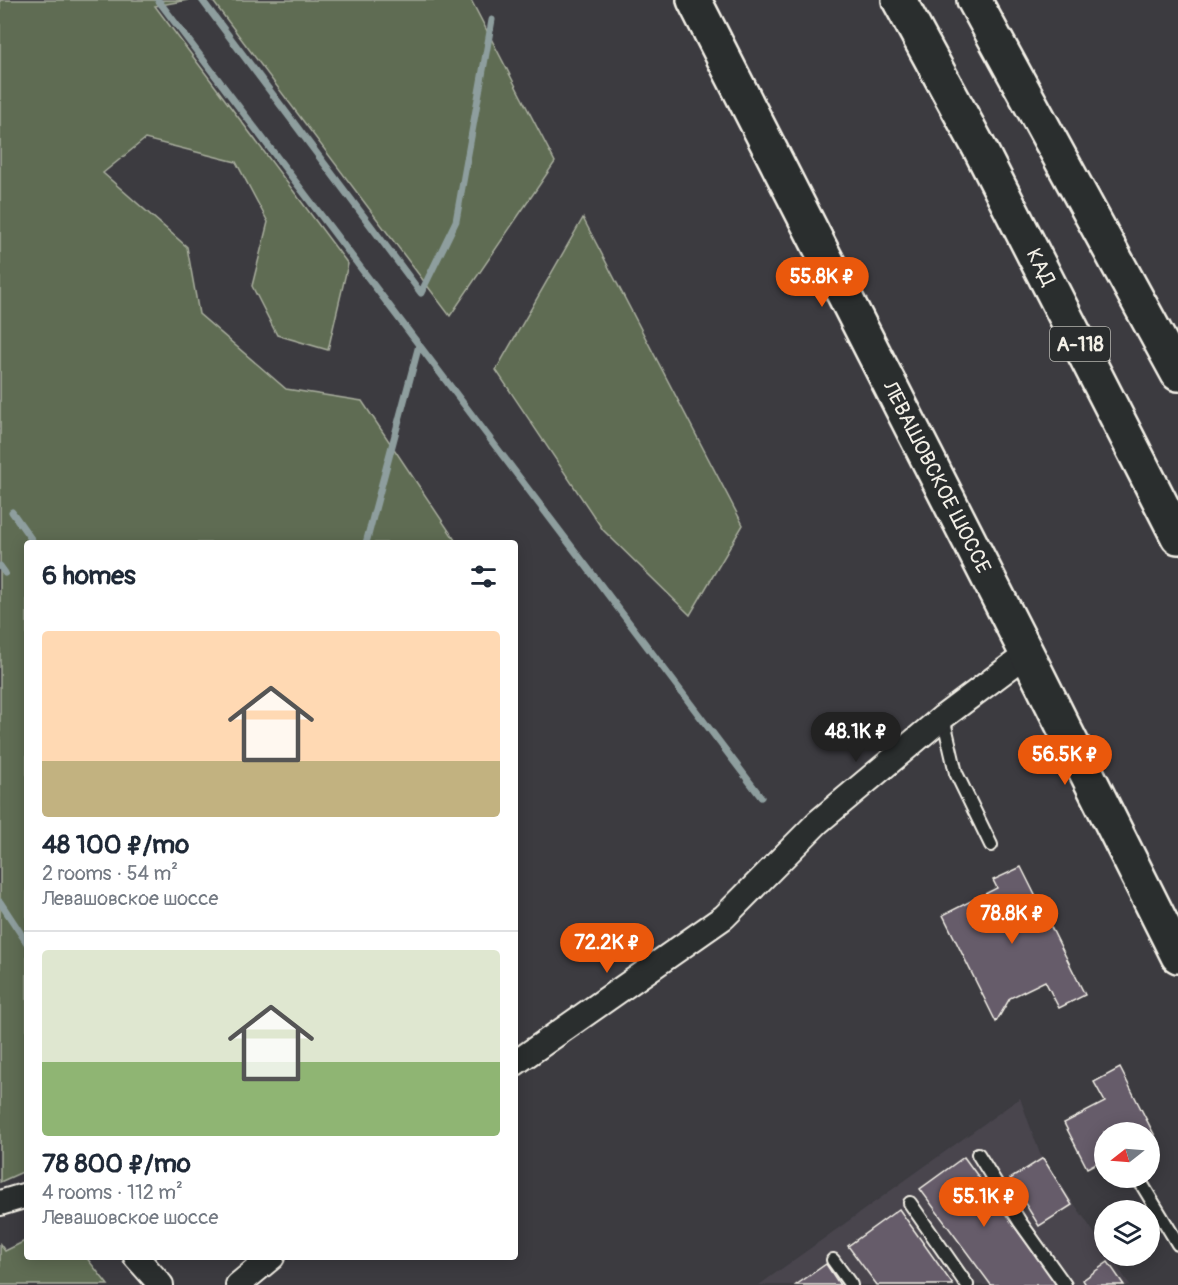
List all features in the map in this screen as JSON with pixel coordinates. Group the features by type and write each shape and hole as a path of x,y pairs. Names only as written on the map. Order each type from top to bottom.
{"main road":[{"name":"ЛЕВАШОВСКОЕ ШОССЕ","path":"694,0 1178,956"},
{"name":"КАД","path":"899,0 981,151 1178,537"},
{"path":"974,0 1178,374"}],"street":[{"path":"518,1061 724,917 818,822 943,717 1027,654"},
{"path":"0,1203 24,1196"},
{"path":"139,1260 161,1285"},
{"path":"238,1285 268,1260"}],"lane":[{"path":"943,717 956,773 991,845"},
{"path":"978,1154 1020,1222 1065,1285"},
{"path":"1144,1188 1178,1244"},
{"path":"910,1203 967,1285"},
{"path":"833,1260 851,1285"}],"shaded area":[{"path":"1020,1098 1040,1154 1094,1232 1094,1266 1117,1266 1130,1285 759,1285"}],"green space":[{"path":"0,0 188,0 155,6 348,264 328,350 277,335 252,286 268,222 236,162 145,139 103,173 187,247 199,314 286,389 362,401 455,540 24,540 24,1171 0,1182"},
{"path":"212,0 471,0 555,162 450,316"},
{"path":"583,218 743,525 690,615 603,530 496,370"},
{"path":"24,1242 24,1260 88,1260 108,1285 0,1285 0,1244 5,1251"}],"building":[{"path":"1021,867 1085,995 1059,1008 1045,981 1010,998 996,1022 943,915 997,888 993,880"},
{"path":"1120,1068 1148,1122 1094,1122 1094,1164 1087,1168 1064,1123 1105,1102 1094,1082"},
{"path":"964,1157 1057,1285 991,1285 920,1189"},
{"path":"1043,1158 1072,1205 1039,1226 1010,1179"},
{"path":"899,1209 953,1285 877,1285 848,1246"},
{"path":"826,1264 840,1285 796,1285"},
{"path":"1102,1266 1111,1266 1124,1285 1086,1285 1083,1280"}],"waterway":[{"path":"158,0 761,797"},
{"path":"202,0 421,293 456,221 492,20"},
{"path":"367,540 419,345"},
{"path":"12,512 32,540"},
{"path":"0,566 5,573"},
{"path":"0,902 24,938"}]}
